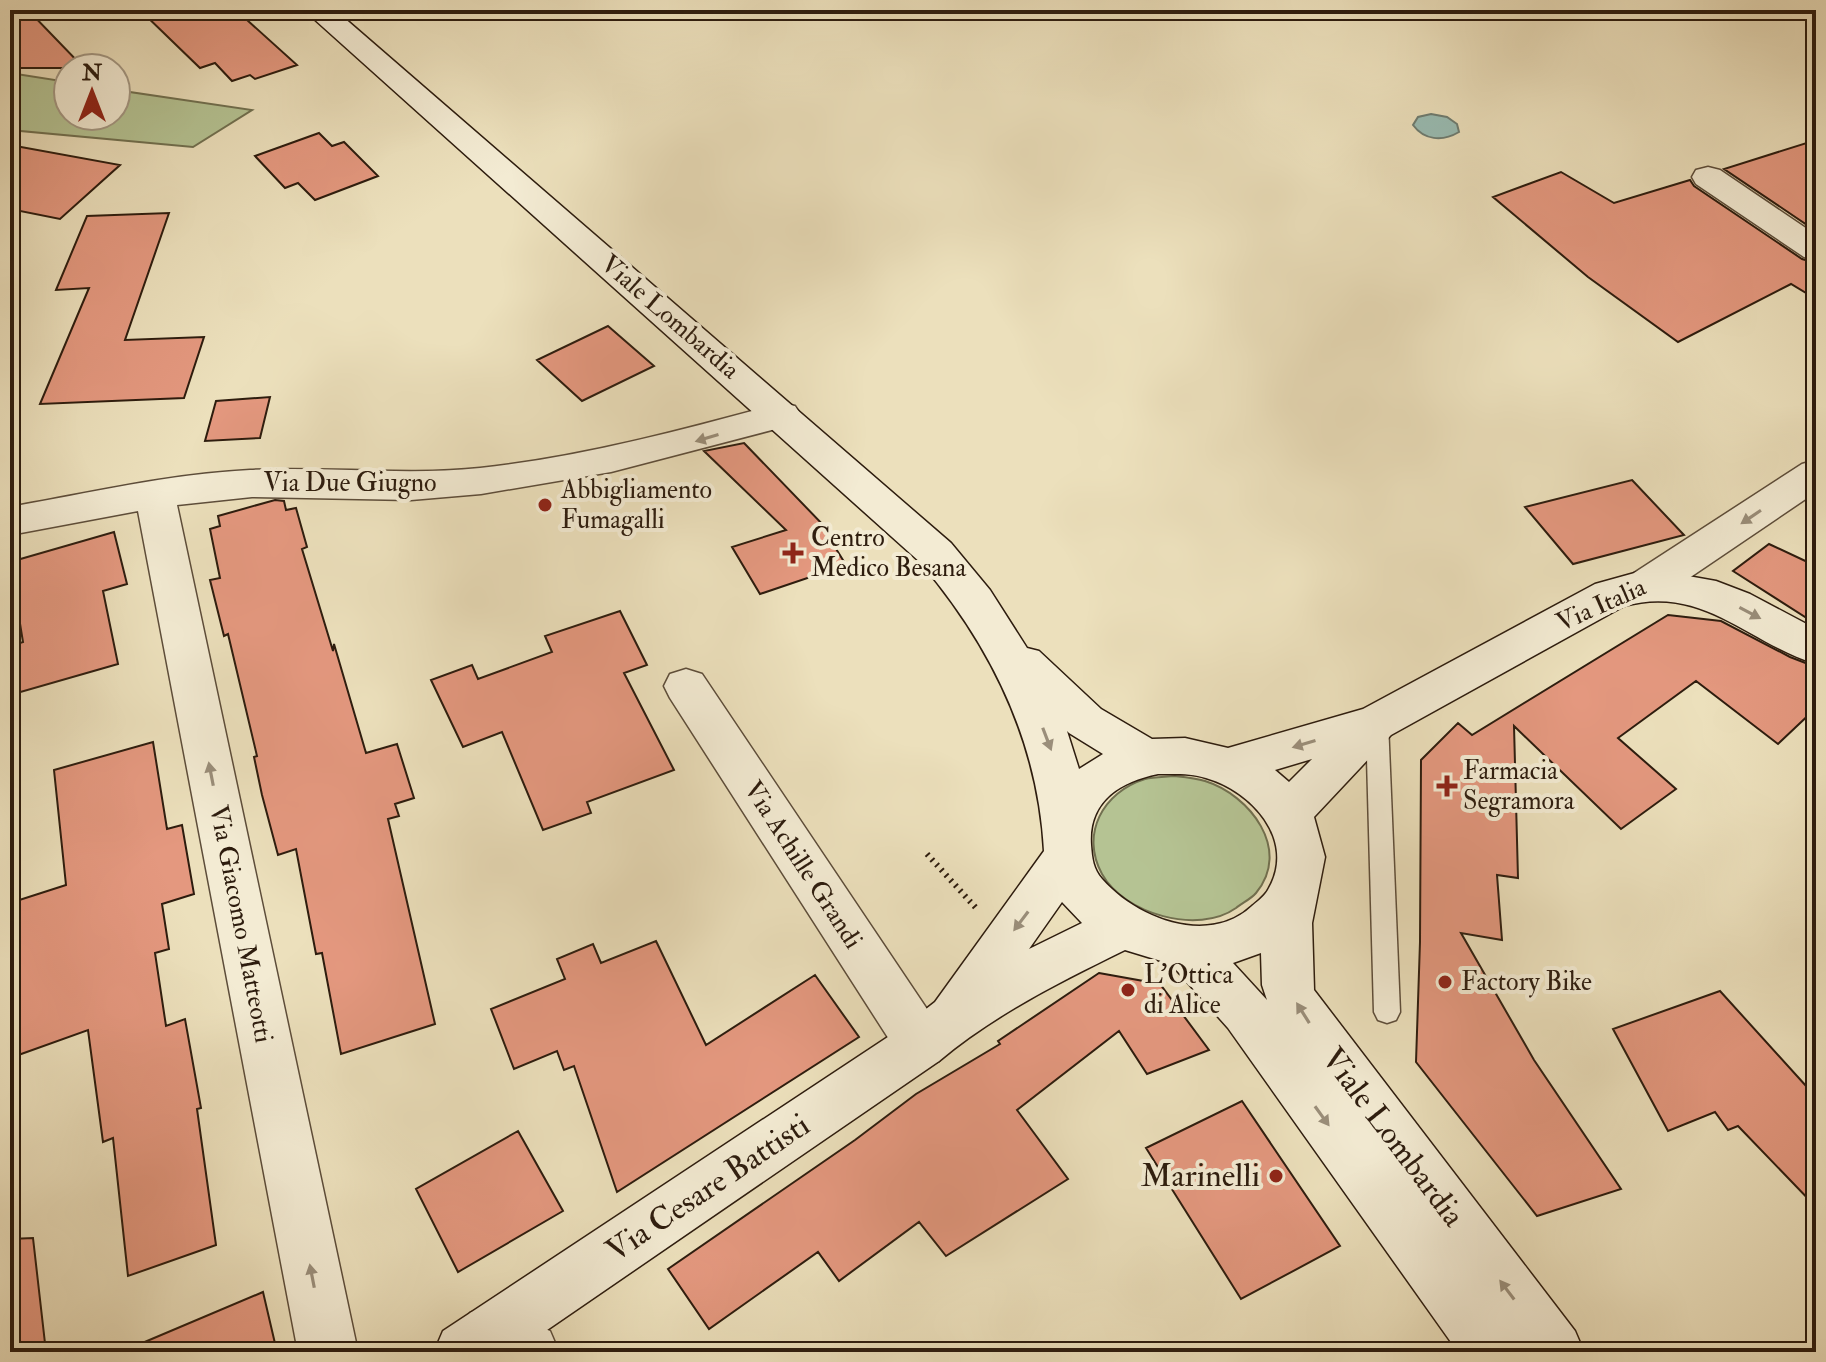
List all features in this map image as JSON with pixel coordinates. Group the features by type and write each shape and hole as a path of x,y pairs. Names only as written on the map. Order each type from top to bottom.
{"street":[{"name":"Viale Lombardia","path":"318,10 936,553 980,606 1003,642 1050,743 1078,885 1104,914 1141,936 1186,946 1223,944 1254,933 1290,901"},
{"path":"1708,177 1816,250"},
{"name":"Via Due Giugno","path":"10,521 223,485 287,481 383,487 440,485 540,471 693,442 782,415"},
{"name":"Via Italia","path":"1230,766 1377,722 1610,595 1649,584 1816,473"},
{"name":"Via Giacomo Matteotti","path":"155,496 328,1352"},
{"path":"1649,584 1701,592 1724,600 1816,648"},
{"name":"Viale Lombardia","path":"1003,642 1085,721 1144,757"},
{"name":"Via Achille Grandi","path":"686,686 935,1032"},
{"name":"Via Italia","path":"1288,813 1377,722"},
{"name":"Viale Lombardia","path":"1067,841 1074,805 1094,779 1109,769 1144,757 1197,756 1230,766 1264,786 1288,813 1301,846 1301,870 1290,901 1287,971 1290,994 1313,1030 1554,1352"},
{"name":"Via Cesare Battisti","path":"935,1032 1067,841"},
{"name":"Via Cesare Battisti","path":"495,1346 935,1032 1033,971 1125,926"},
{"name":"Viale Lombardia","path":"1186,946 1246,1012 1494,1352"}],"lane":[{"path":"1377,722 1387,1012"}],"green space":[{"path":"10,73 52,80 52,132 132,132 132,92 252,110 193,147 10,130"},
{"path":"1175,776 1205,781 1237,798 1261,826 1268,842 1270,859 1266,876 1256,893 1220,916 1183,920 1144,909 1113,888 1102,874 1096,859 1095,830 1107,804 1130,785 1145,779"}],"water":[{"path":"1431,114 1447,117 1457,124 1459,132 1440,138 1422,134 1413,125 1418,117"}],"building":[{"path":"10,10 28,10 69,52 52,52 52,68 10,68"},
{"path":"140,10 236,10 297,65 255,79 250,75 232,81 215,63 200,68"},
{"path":"319,133 332,146 344,142 378,176 315,200 298,183 285,188 255,156"},
{"path":"1816,140 1816,231 1724,169"},
{"path":"10,145 120,165 60,219 10,209"},
{"path":"1561,172 1614,203 1690,180 1694,186 1802,259 1816,263 1816,299 1791,284 1678,342 1588,277 1493,197"},
{"path":"169,213 125,340 204,337 184,398 40,404 89,288 56,290 87,216"},
{"path":"608,326 654,366 582,401 537,360"},
{"path":"270,397 260,438 205,441 216,401"},
{"path":"744,443 827,529 825,531 846,565 760,594 732,547 786,530 704,451"},
{"path":"1632,480 1684,535 1573,564 1525,507"},
{"path":"275,500 284,501 286,510 296,508 307,547 302,549 366,753 397,744 414,798 395,804 399,816 388,819 435,1024 341,1054 322,953 316,954 296,849 278,855 228,634 224,636 210,580 220,578 210,529 220,526 218,516"},
{"path":"114,532 127,584 103,591 118,664 17,693 10,646 23,642 10,562"},
{"path":"1769,544 1816,566 1816,624 1733,571"},
{"path":"620,611 647,665 624,673 674,770 587,802 591,813 543,830 502,732 463,747 431,680 472,665 478,679 552,652 545,636"},
{"path":"1668,615 1721,621 1816,667 1816,708 1778,744 1696,681 1618,738 1676,789 1621,829 1514,726 1518,878 1497,875 1502,940 1461,933 1534,1060 1621,1189 1537,1216 1416,1062 1421,760 1458,723 1472,735"},
{"path":"153,742 167,829 182,825 194,894 162,904 169,949 155,953 166,1026 185,1019 201,1108 197,1109 216,1245 128,1276 113,1138 103,1142 88,1030 10,1058 10,903 66,885 54,770"},
{"path":"656,941 706,1045 815,975 859,1037 617,1192 574,1066 564,1070 557,1051 514,1069 491,1009 565,979 557,959 593,944 601,963"},
{"path":"1099,973 1160,984 1209,1050 1147,1074 1119,1031 1017,1110 1068,1179 946,1256 919,1222 839,1281 818,1252 709,1329 668,1269 855,1140 916,1094 1000,1044 998,1041"},
{"path":"1720,991 1816,1097 1816,1207 1738,1126 1728,1130 1715,1112 1668,1131 1613,1029"},
{"path":"1242,1101 1340,1246 1241,1299 1146,1148"},
{"path":"518,1131 563,1211 458,1272 416,1189"},
{"path":"33,1238 46,1352 10,1352 10,1239"},
{"path":"263,1292 277,1352 121,1352"}],"place":[{"name":"Abbigliamento Fumagalli","path":"545,505"},
{"name":"Centro Medico Besana","path":"793,553"},
{"name":"Farmacia Segramora","path":"1447,786"},
{"name":"Factory Bike","path":"1445,982"},
{"name":"L'Ottica di Alice","path":"1128,990"},
{"name":"Marinelli","path":"1276,1176"}]}
